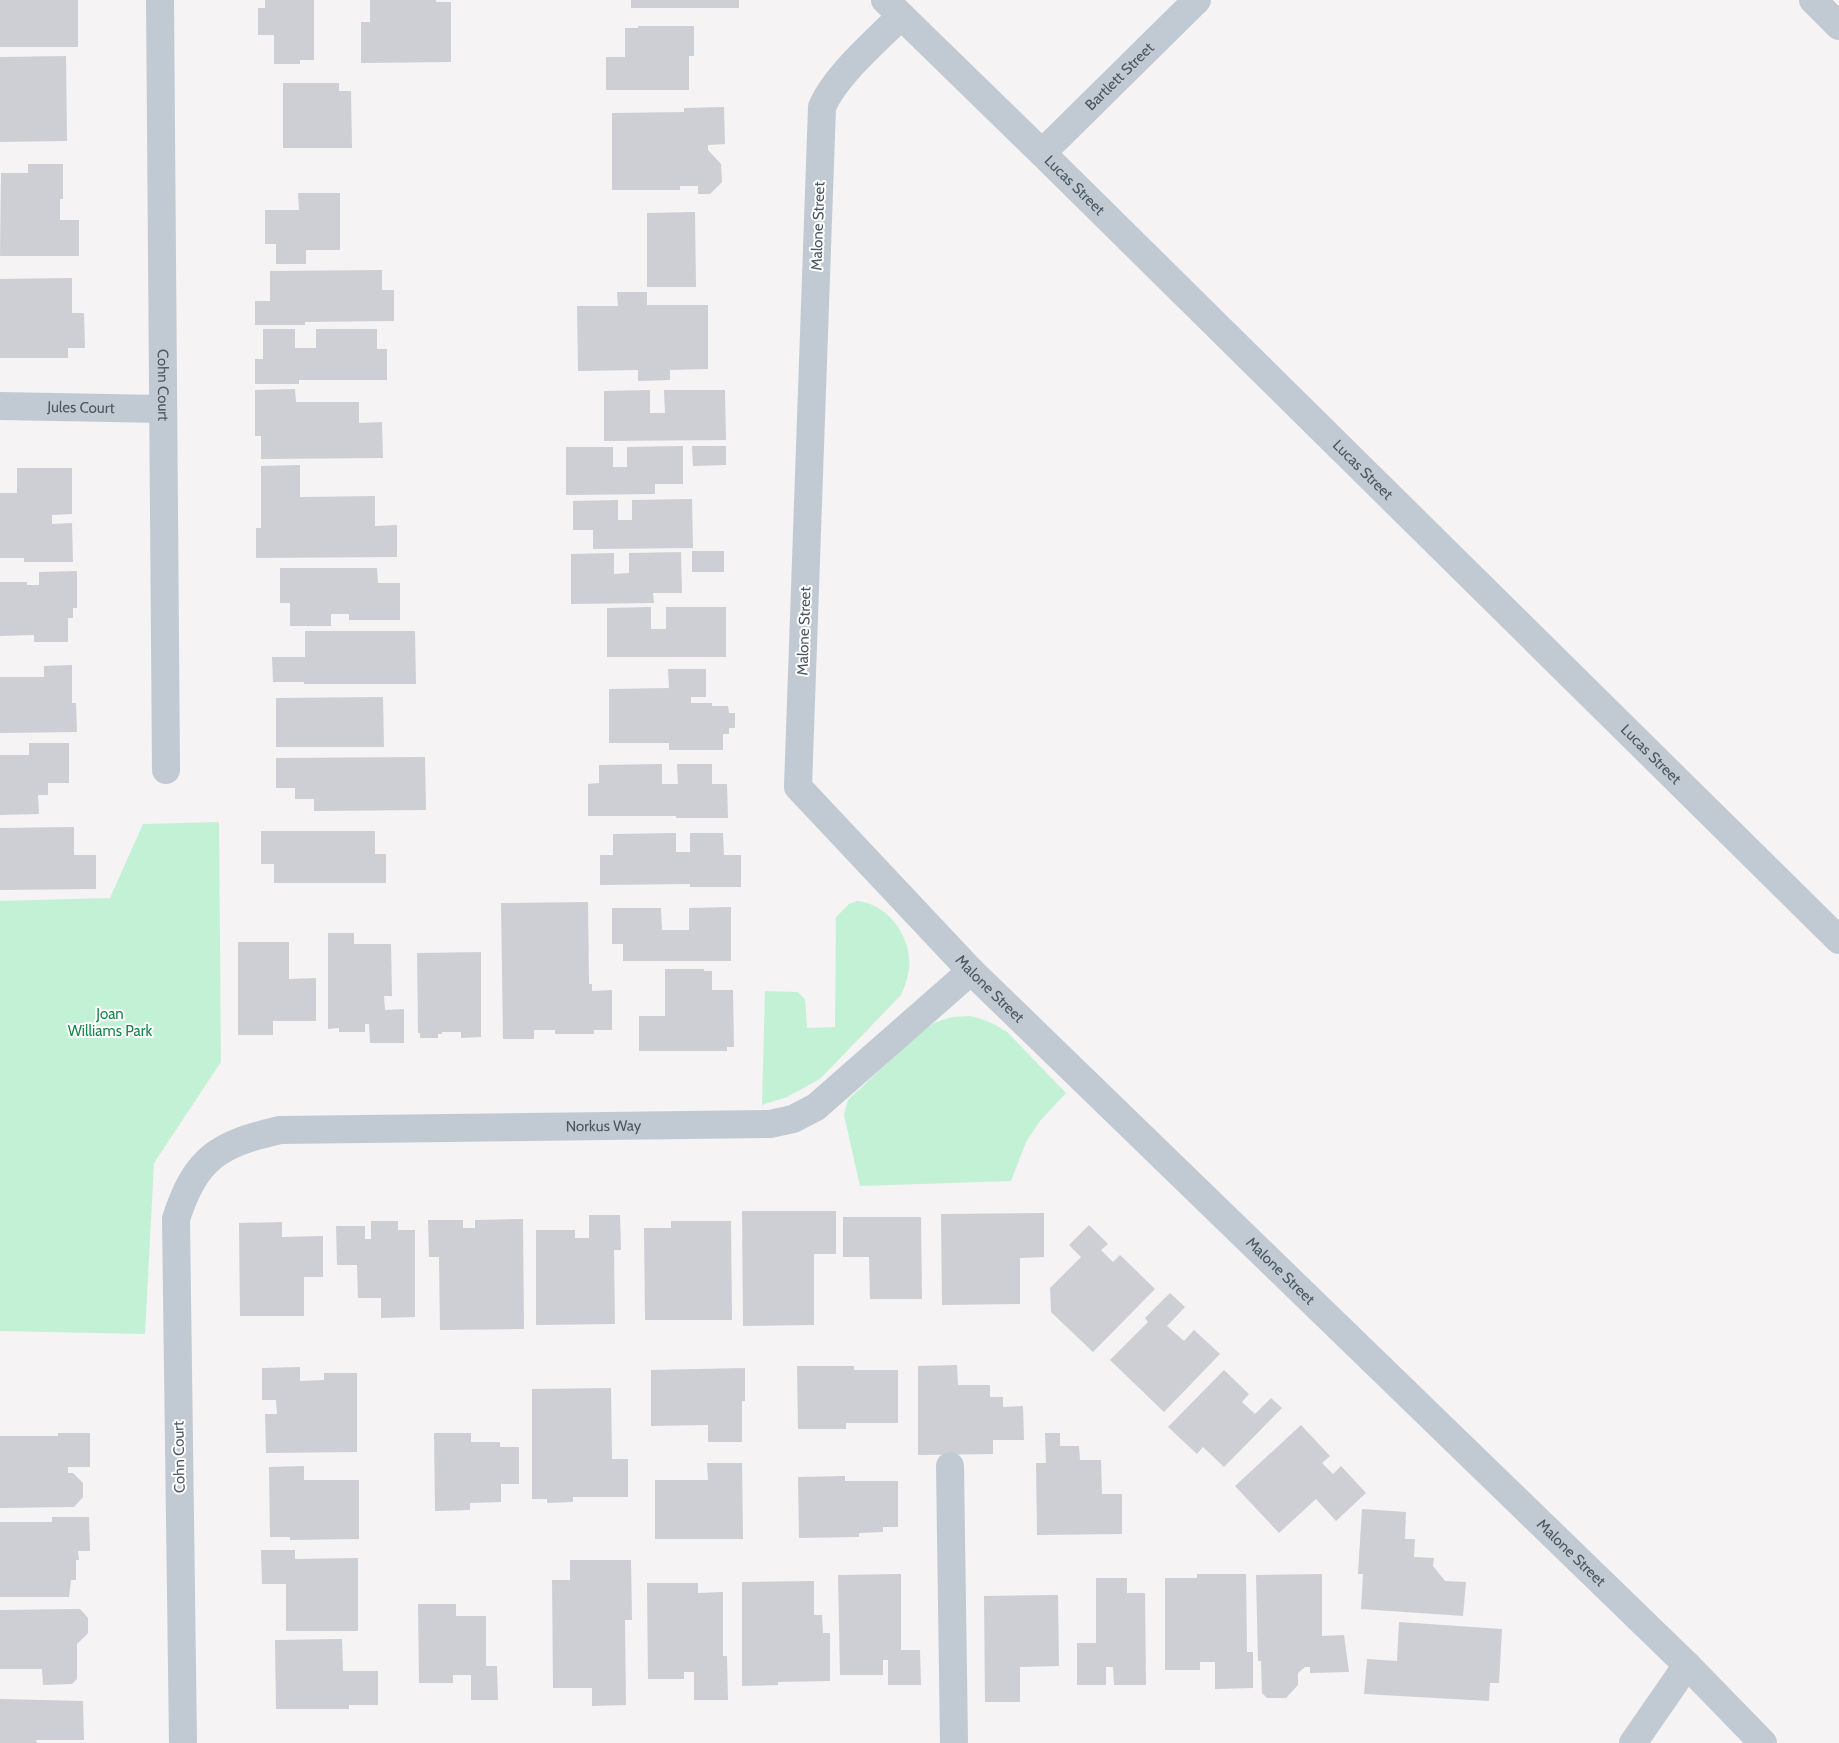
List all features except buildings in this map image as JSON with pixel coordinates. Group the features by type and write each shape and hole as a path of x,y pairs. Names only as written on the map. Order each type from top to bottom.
{"street":[{"name":"Cohn Court","path":"160,0 166,770"},
{"name":"Bartlett Street","path":"1042,154 1197,0"},
{"path":"1812,0 1839,26"},
{"name":"Lucas Street","path":"893,8 1839,940"},
{"name":"Malone Street","path":"893,8 827,94 822,107 798,787 972,971 1687,1666 1763,1743"},
{"name":"Jules Court","path":"0,406 163,409"},
{"name":"Norkus Way","path":"195,1175 210,1158 228,1146 250,1136 280,1130 770,1124 793,1119 816,1107 972,971"},
{"name":"Cohn Court","path":"183,1743 176,1219 183,1198 195,1175"},
{"path":"950,1466 954,1743"},
{"path":"1633,1743 1687,1666"}],"green space":[{"name":"Joan Williams Park","path":"219,822 221,1062 154,1163 145,1334 0,1331 0,901 110,898 143,824"},
{"path":"857,901 879,908 896,924 902,935 907,946 909,969 901,995 820,1079 787,1097 762,1105 765,991 798,992 805,999 807,1028 835,1027 836,917 849,904"},
{"path":"970,1016 989,1022 1007,1032 1066,1093 1040,1121 1026,1142 1011,1181 860,1186 844,1115 848,1100 920,1032 936,1022 952,1017"}]}
